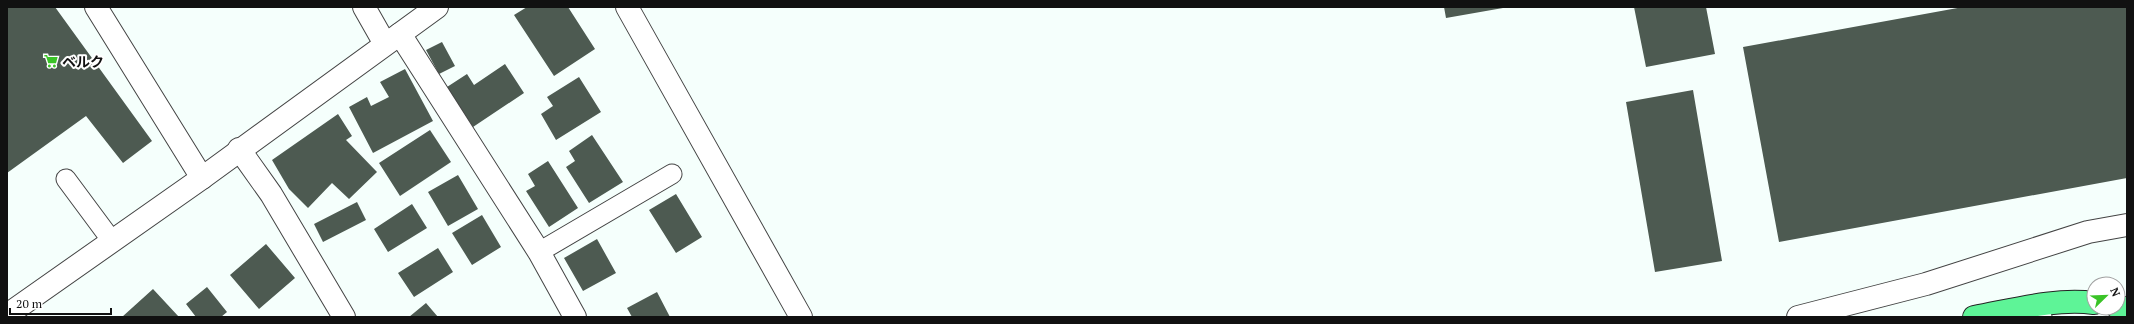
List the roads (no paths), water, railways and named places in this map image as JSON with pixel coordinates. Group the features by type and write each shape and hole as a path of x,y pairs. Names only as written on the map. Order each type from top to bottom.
{"highway":[{"path":"1974,317 2072,301 2086,302"}],"street":[{"path":"96,7 202,178"},
{"path":"364,7 393,39 539,252 575,317"},
{"path":"7,314 202,178 437,7"},
{"path":"627,7 801,317"},
{"path":"239,150 271,194 344,317"},
{"path":"1798,317 1926,284 2088,232 2127,225"}],"lane":[{"path":"539,252 672,174"},
{"path":"66,179 112,241"},
{"path":"2021,309 2042,317"}],"place":[{"name":"ベルク","path":"51,61"}]}
